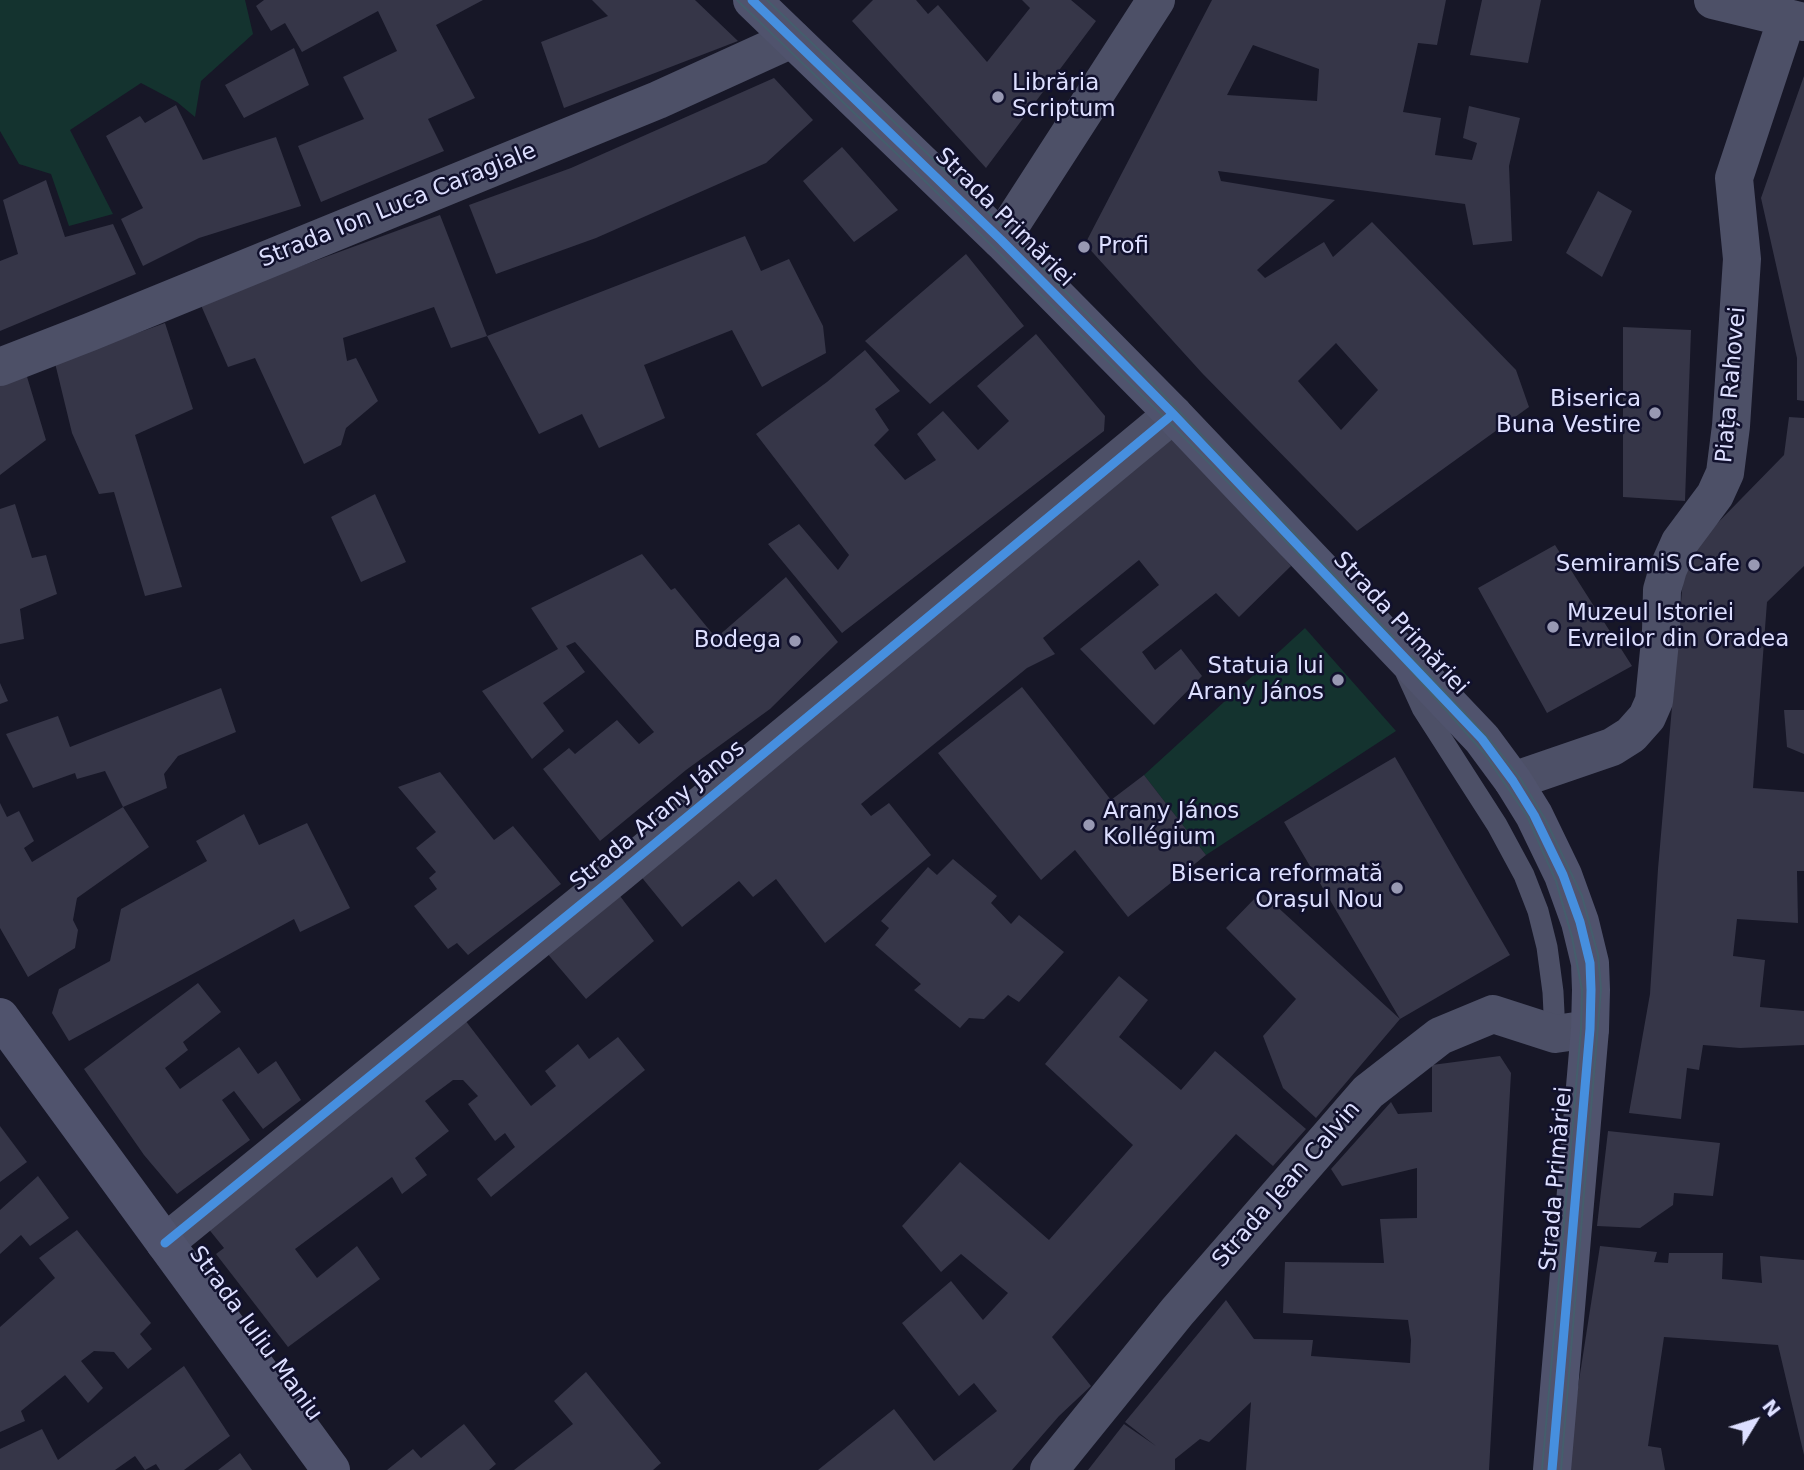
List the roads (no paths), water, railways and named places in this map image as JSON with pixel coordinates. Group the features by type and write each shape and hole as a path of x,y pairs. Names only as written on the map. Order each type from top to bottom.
{"street":[{"name":"Strada Primăriei","path":"752,0 1001,240 1173,414 1482,739 1513,780 1534,814 1563,875 1580,922 1590,963 1573,1031 1552,1470"},
{"path":"1001,240 1156,0"},
{"path":"1713,0 1796,20"},
{"name":"Piața Rahovei","path":"1513,780 1612,747 1631,735 1647,717 1654,701 1662,590 1668,569 1680,542 1715,495 1725,473 1731,426 1742,259 1734,178 1796,20"},
{"name":"Strada Ion Luca Caragiale","path":"0,367 645,105 792,39"},
{"name":"Strada Arany János","path":"165,1243 617,875 1173,414"},
{"name":"Strada Jean Calvin","path":"1049,1470 1177,1312 1367,1092 1440,1036 1493,1014 1573,1031"},
{"name":"Strada Iuliu Maniu","path":"0,1017 331,1470"}],"lane":[{"path":"1388,638 1422,708 1497,825 1524,875 1538,911 1547,947 1553,992 1573,1031"}],"tram line":[{"path":"737,0 982,236 1398,656 1484,753 1527,816 1556,881 1572,937 1582,990 1581,1030 1542,1470"},
{"path":"767,0 1008,231 1394,638"},
{"path":"1411,656 1490,740 1520,778 1545,819 1582,896 1598,955 1601,989 1561,1470"}],"place":[{"name":"Librăria Scriptum","path":"998,97"},
{"name":"Profi","path":"1084,247"},
{"name":"Biserica Buna Vestire","path":"1655,413"},
{"name":"SemiramiS Cafe","path":"1754,565"},
{"name":"Muzeul Istoriei Evreilor din Oradea","path":"1553,627"},
{"name":"Bodega","path":"795,641"},
{"name":"Statuia lui Arany János","path":"1338,680"},
{"name":"Arany János Kollégium","path":"1089,825"},
{"name":"Biserica reformată Orașul Nou","path":"1397,888"}]}
